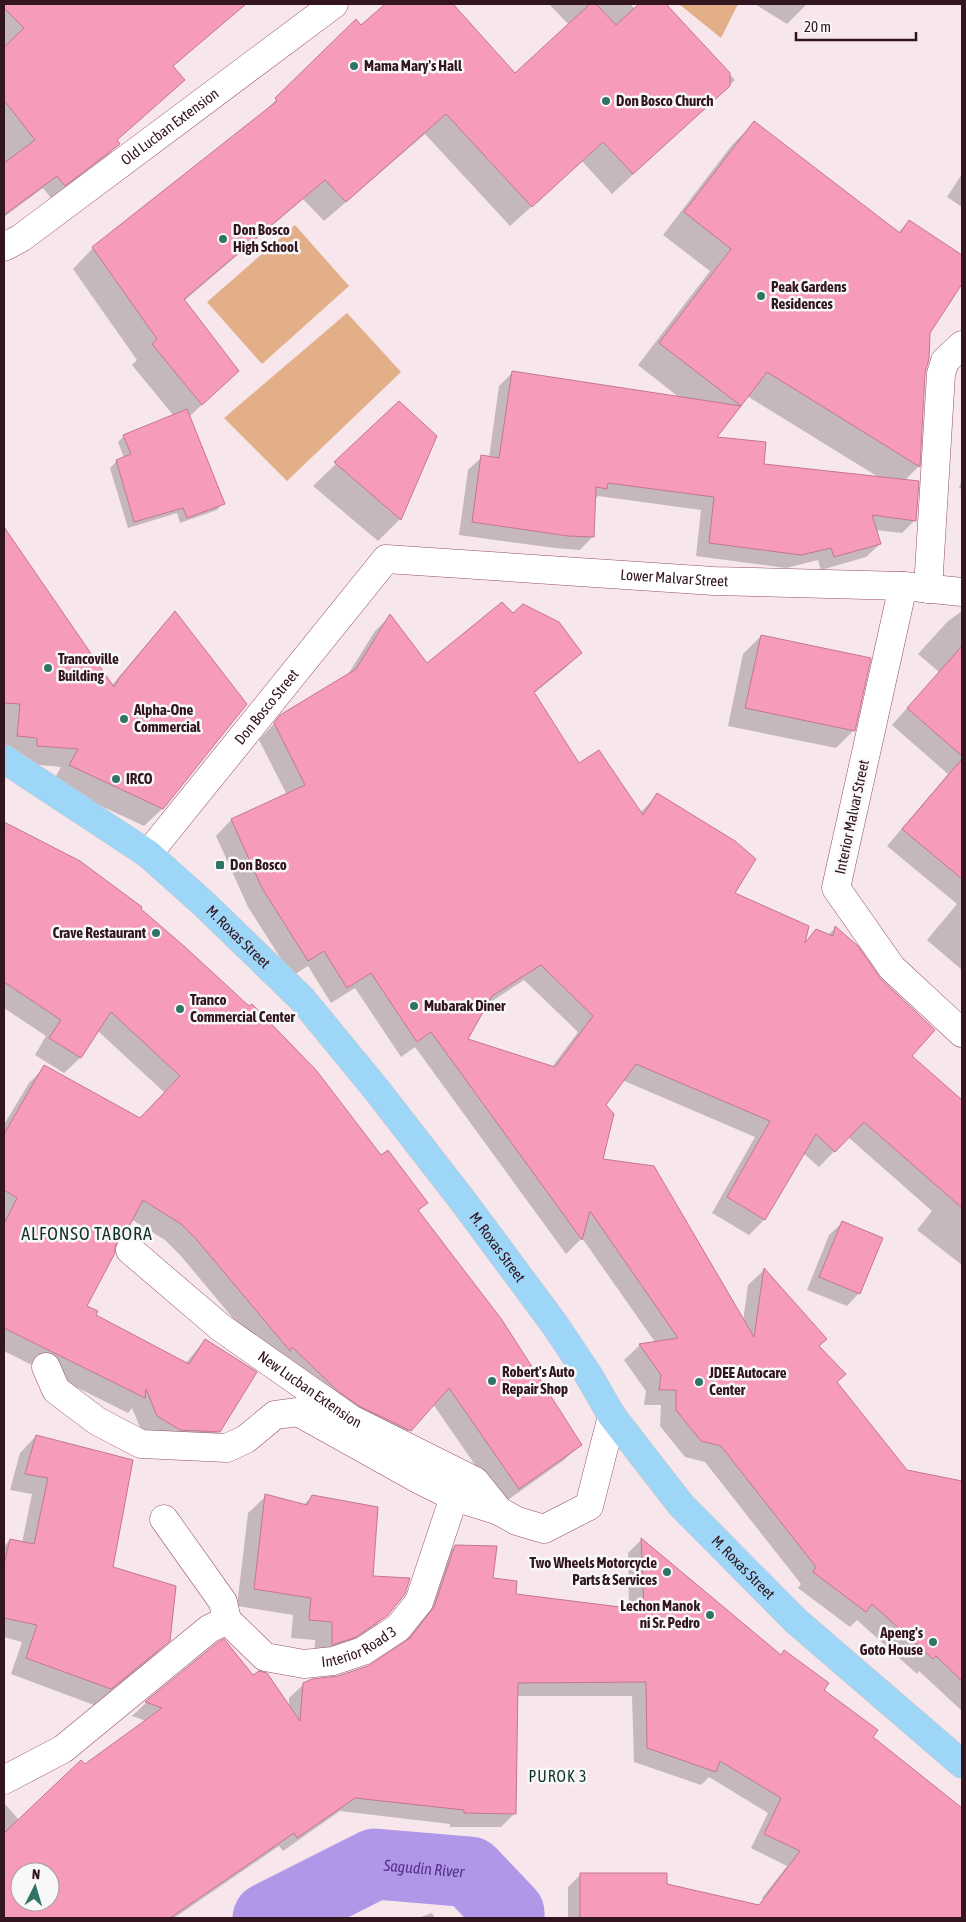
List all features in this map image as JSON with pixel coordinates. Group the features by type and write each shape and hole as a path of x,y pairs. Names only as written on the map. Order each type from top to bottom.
{"main road":[{"name":"M. Roxas Street","path":"4,759 148,854 204,904 302,999 376,1089 463,1201 555,1325 612,1416 682,1505 796,1621 962,1764"}],"street":[{"name":"Old Lucban Extension","path":"4,247 21,238 334,4"},
{"name":"Interior Malvar Street","path":"962,345 945,361 941,374 915,588 836,888 892,968 962,1033"},
{"name":"Lower Malvar Street","path":"386,559 714,581 915,588 962,592"},
{"name":"Don Bosco Street","path":"148,854 386,559"},
{"name":"New Lucban Extension","path":"130,1250 220,1328 351,1419 475,1481 499,1511"},
{"path":"46,1367 56,1390 97,1421 142,1444 227,1448 246,1439 275,1415 298,1412 454,1497 499,1511 517,1521 544,1529 588,1506 612,1416"},
{"name":"Interior Road 3","path":"227,1620 265,1658 304,1664 333,1661 363,1651 398,1628 419,1602 454,1497"},
{"path":"4,1780 63,1749 209,1629 227,1620 222,1602 164,1519"}],"shaded area":[{"path":"679,4 738,4 721,38"},
{"path":"295,225 349,286 262,364 207,302"},
{"path":"347,313 401,372 287,481 224,418"}],"building":[{"path":"4,4 246,4 173,66 185,80 117,140 120,144 65,186 57,176 4,215 4,163 35,140 4,100 4,47 24,28 4,8"},
{"path":"385,4 453,4 515,73 590,4 596,4 616,25 639,4 666,4 730,73 730,86 633,174 603,142 532,207 446,114 346,202 325,180 184,299 239,371 202,405 152,344 157,339 92,247 277,101 275,98 356,19 361,25"},
{"path":"754,121 900,233 909,220 962,255 962,284 930,333 929,359 925,373 920,467 767,372 741,406 659,343 731,249 684,212"},
{"path":"512,371 741,406 717,437 766,442 764,464 919,481 916,521 872,515 881,544 834,557 831,548 801,555 709,543 714,497 608,483 607,489 596,487 594,537 568,536 472,522 481,455 499,458"},
{"path":"399,401 437,436 401,520 334,462"},
{"path":"187,409 225,504 187,518 183,508 134,522 116,460 131,454 123,435"},
{"path":"4,527 114,687 120,677 175,611 247,704 163,809 69,765 78,749 37,746 37,738 17,736 20,704 4,703"},
{"path":"502,602 513,613 523,604 559,622 582,653 534,692 579,763 599,750 643,815 657,793 735,841 756,859 735,893 809,926 805,943 816,929 833,936 835,926 858,946 881,979 935,1030 912,1056 962,1100 962,1208 864,1122 835,1152 816,1134 765,1220 727,1197 770,1121 636,1064 606,1105 614,1114 603,1159 654,1166 754,1337 764,1268 827,1339 819,1346 846,1374 837,1382 907,1470 962,1481 962,1681 936,1656 933,1659 872,1604 866,1612 813,1572 816,1567 721,1446 701,1441 676,1410 676,1390 659,1390 661,1375 639,1344 678,1338 590,1211 582,1240 431,1032 417,1042 371,973 347,988 324,951 308,961 262,888 231,819 305,785 274,723 280,715 356,669 390,614 427,663","holes":["541,965 593,1016 555,1067 468,1039 492,996"]},
{"path":"761,635 871,658 855,731 745,708"},
{"path":"962,646 962,756 907,708"},
{"path":"962,759 962,879 902,829"},
{"path":"4,822 80,861 142,907 141,909 249,1006 252,1004 316,1070 381,1155 388,1150 428,1203 418,1210 502,1320 582,1445 519,1489 449,1388 411,1431 359,1406 338,1391 292,1347 290,1351 197,1240 181,1224 143,1200 124,1236 118,1240 115,1253 87,1306 98,1311 96,1315 189,1364 205,1339 257,1372 220,1432 180,1430 157,1416 146,1389 145,1398 4,1328 4,1224 17,1198 4,1190 4,1134 44,1065 140,1118 180,1076 111,1012 81,1058 49,1038 61,1020 4,982"},
{"path":"842,1221 883,1238 860,1294 819,1277"},
{"path":"36,1435 133,1460 113,1567 176,1586 170,1641 111,1689 26,1658 37,1625 4,1618 4,1564 10,1539 34,1544 48,1478 25,1474"},
{"path":"265,1494 307,1505 312,1495 378,1507 373,1576 410,1578 405,1594 387,1616 356,1637 332,1645 332,1622 309,1620 311,1598 254,1589"},
{"path":"641,1538 781,1655 784,1650 829,1683 824,1690 878,1730 873,1737 962,1808 962,1918 580,1918 580,1873 667,1873 667,1884 759,1905 800,1851 764,1834 781,1798 720,1761 716,1772 647,1748 646,1682 518,1683 516,1814 464,1813 464,1810 355,1798 297,1838 294,1833 170,1918 4,1918 4,1833 81,1760 85,1764 162,1708 145,1702 218,1642 224,1639 253,1675 259,1671 267,1673 300,1721 303,1683 312,1679 338,1676 368,1666 410,1638 434,1607 455,1545 497,1546 493,1578 517,1581 516,1594 644,1610"}],"waterway":[{"name":"Sagudin River","path":"268,1918 375,1864 470,1872 509,1913 509,1918"}],"place":[{"name":"Mama Mary's Hall","path":"354,66"},
{"name":"Don Bosco Church","path":"606,101"},
{"name":"Don Bosco High School","path":"223,239"},
{"name":"Peak Gardens Residences","path":"761,296"},
{"name":"Trancoville Building","path":"48,668"},
{"name":"Alpha-One Commercial","path":"124,719"},
{"name":"IRCO","path":"116,779"},
{"name":"Don Bosco","path":"220,865"},
{"name":"Crave Restaurant","path":"156,933"},
{"name":"Mubarak Diner","path":"414,1006"},
{"name":"Tranco Commercial Center","path":"180,1009"},
{"name":"Robert's Auto Repair Shop","path":"492,1381"},
{"name":"JDEE Autocare Center","path":"699,1382"},
{"name":"Two Wheels Motorcycle Parts & Services","path":"667,1572"},
{"name":"Lechon Manok ni Sr. Pedro","path":"710,1615"},
{"name":"Apeng's Goto House","path":"933,1642"}],"district":[{"name":"ALFONSO TABORA","path":"87,1234"},
{"name":"PUROK 3","path":"558,1776"}]}
